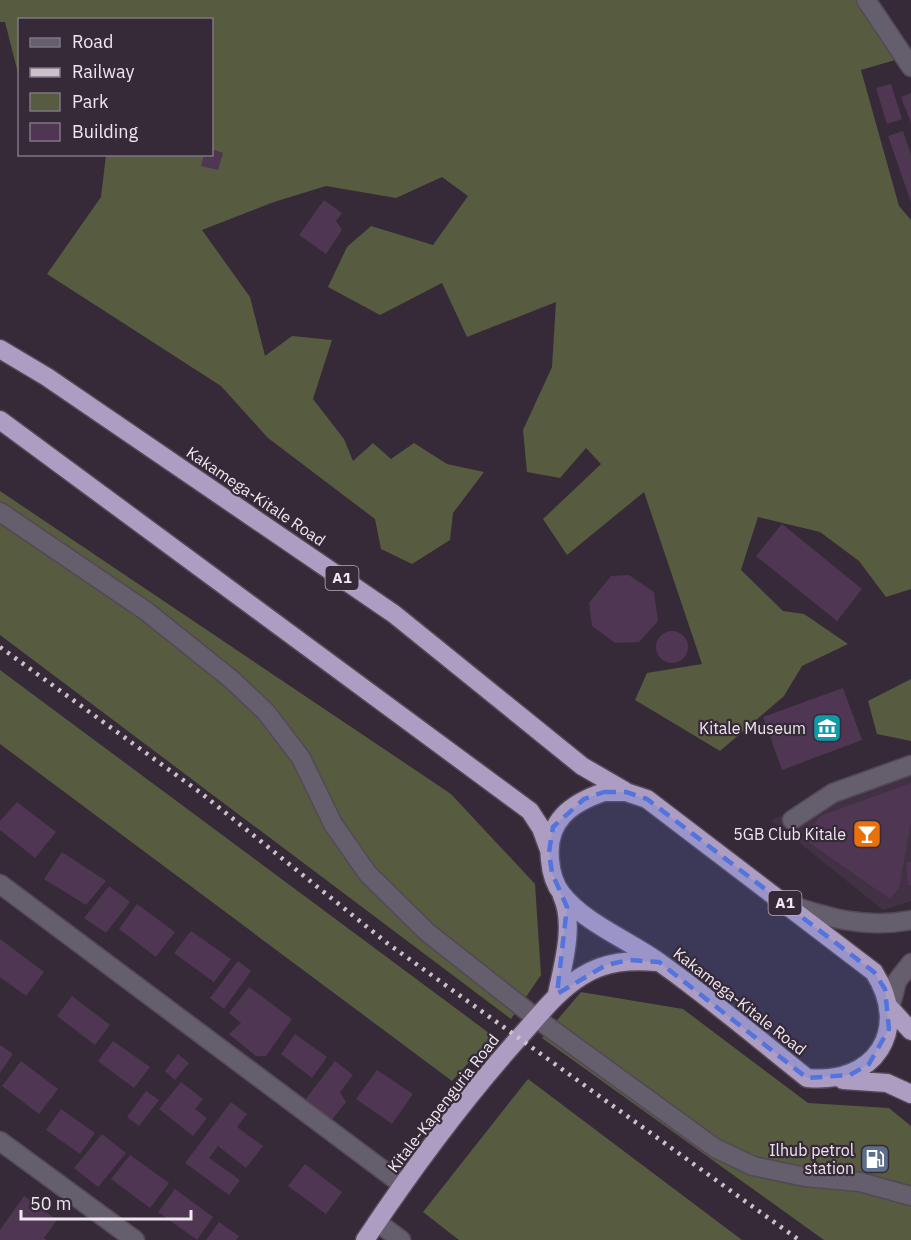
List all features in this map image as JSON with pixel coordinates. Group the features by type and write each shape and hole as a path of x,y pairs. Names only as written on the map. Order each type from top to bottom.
{"highway":[{"name":"Kakamega-Kitale Road","path":"0,349 47,377 394,614 582,766 626,792 647,799 874,972 885,989 890,1008 889,1029 882,1048 868,1064 850,1076 829,1080 807,1078 659,962 576,909 561,893 552,873 549,852 541,828 530,811 0,420"},
{"name":"Kakamega-Kitale Road","path":"549,852 553,827 584,799 604,792 626,792"},
{"name":"A1","path":"557,994 567,927 567,907 561,893"},
{"name":"Kitale-Kapenguria Road","path":"364,1240 478,1086 557,994 583,975 606,965 628,960 659,962"},
{"path":"890,1008 911,1031"},
{"path":"829,1080 887,1083 911,1094"}],"street":[{"path":"866,0 911,66"},
{"path":"0,512 146,611 231,679 266,712 301,758 333,824 368,874 427,932 536,1018 715,1148 753,1166 804,1177 860,1182 911,1196"},
{"path":"792,820 833,793 911,765"},
{"path":"0,884 403,1185"},
{"path":"785,903 837,921 870,925 911,920"},
{"path":"890,1008 897,981 911,963"},
{"path":"0,1141 135,1240"},
{"path":"376,1222 401,1240"}],"highlighted area":[{"path":"604,792 626,792 647,799 874,972 885,989 889,1029 869,1064 850,1075 807,1078 659,962 629,960 606,965 557,994 567,907 552,873 549,852 553,827 584,799"}],"shaded area":[{"path":"911,765 911,901 883,910 771,820"}],"green space":[{"path":"0,0 858,0 895,60 861,70 899,206 911,220 911,589 886,597 859,561 820,532 758,517 741,570 783,611 804,614 848,644 802,666 784,696 720,751 635,700 647,673 702,664 644,492 567,555 543,519 601,464 586,448 560,478 527,472 523,430 552,367 556,302 467,337 442,283 380,315 328,287 347,247 371,226 433,245 468,196 442,177 396,198 326,186 274,202 202,230 250,297 265,356 292,336 332,340 313,399 344,439 353,461 373,443 391,459 414,443 447,464 484,472 453,513 450,540 412,564 381,549 375,519 268,438 221,386 47,274 101,197 106,156 213,156 213,18 18,18 18,73 5,22 0,22"},
{"path":"0,491 451,794 535,884 541,975 511,1019 0,635"},
{"path":"0,670 493,1036 452,1081 0,744"},
{"path":"911,679 911,741 877,734 868,701"},
{"path":"581,992 683,1009 808,1103 889,1108 911,1126 911,1240 824,1240 542,1038"},
{"path":"528,1079 742,1240 459,1240 423,1212"}],"building":[{"path":"891,84 902,119 887,124 876,88"},
{"path":"911,93 911,123 901,97"},
{"path":"903,131 911,155 911,202 888,136"},
{"path":"213,149 223,153 218,170 201,166 204,156 213,156"},
{"path":"324,200 342,213 336,221 342,230 326,254 299,235"},
{"path":"782,524 862,589 837,621 756,556"},
{"path":"629,575 654,592 658,621 639,642 615,643 592,626 589,603 611,576"},
{"path":"672,631 683,636 688,647 683,658 672,663 661,658 656,647 661,636"},
{"path":"843,688 862,740 782,770 763,717"},
{"path":"911,783 911,822 899,888 890,899 804,839 820,816"},
{"path":"17,802 56,832 35,858 0,830 0,821"},
{"path":"62,852 106,881 86,905 44,879"},
{"path":"906,862 911,862 911,885 908,885"},
{"path":"109,886 130,902 106,933 84,918"},
{"path":"137,904 175,932 156,957 119,929"},
{"path":"191,931 231,959 214,982 174,953"},
{"path":"0,939 44,972 26,996 0,977"},
{"path":"238,961 251,971 224,1009 210,998"},
{"path":"249,987 292,1019 266,1056 256,1056 229,1034 241,1023 229,1013"},
{"path":"72,996 110,1025 95,1045 57,1016"},
{"path":"295,1034 327,1057 312,1078 281,1054"},
{"path":"113,1041 150,1067 134,1088 98,1061"},
{"path":"0,1045 13,1054 0,1073"},
{"path":"178,1054 189,1063 175,1080 165,1071"},
{"path":"21,1061 58,1089 39,1114 2,1086"},
{"path":"335,1061 353,1075 340,1092 346,1102 330,1122 304,1101"},
{"path":"377,1070 413,1094 392,1124 356,1099"},
{"path":"181,1082 203,1099 195,1109 207,1118 193,1136 159,1109"},
{"path":"146,1091 159,1100 139,1126 127,1117"},
{"path":"231,1102 247,1114 237,1127 263,1146 246,1168 218,1146 209,1158 240,1180 229,1195 185,1163"},
{"path":"61,1109 95,1133 80,1154 46,1130"},
{"path":"102,1134 126,1153 98,1187 74,1168"},
{"path":"130,1155 169,1183 150,1208 111,1179"},
{"path":"305,1164 342,1192 326,1214 288,1186"},
{"path":"175,1189 213,1217 197,1240 158,1212"},
{"path":"24,1196 57,1220 44,1238 47,1240 0,1240 0,1230"},
{"path":"219,1222 239,1236 236,1240 206,1240"}],"railway":[{"path":"0,647 201,793 387,943 799,1240"}],"place":[{"name":"Kitale Museum","path":"827,728"},
{"name":"5GB Club Kitale","path":"867,834"},
{"name":"Ilhub petrol station","path":"875,1159"}]}
